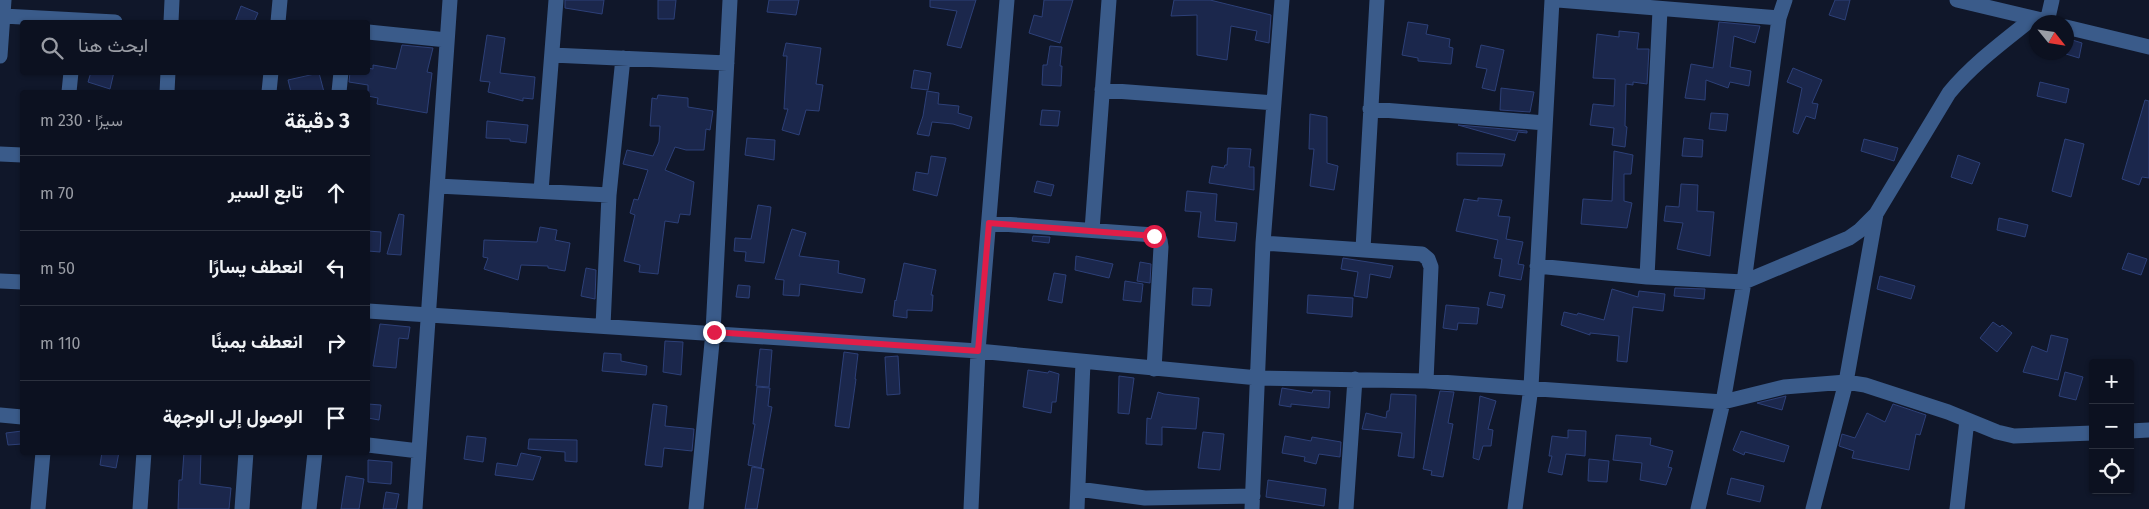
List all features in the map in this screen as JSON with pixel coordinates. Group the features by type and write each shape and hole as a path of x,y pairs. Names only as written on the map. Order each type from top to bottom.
{"street":[{"path":"0,56 4,0"},
{"path":"171,20 172,0"},
{"path":"280,0 280,20"},
{"path":"415,509 450,0"},
{"path":"540,190 556,0"},
{"path":"696,509 714,332 730,0"},
{"path":"971,509 978,351 1007,0"},
{"path":"1092,230 1108,0"},
{"path":"1078,489 1145,504 1252,503 1263,243 1282,0"},
{"path":"1363,249 1377,0"},
{"path":"1515,509 1531,387 1552,0"},
{"path":"1558,0 1660,10 1779,18"},
{"path":"1698,509 1723,402 1744,282 1779,18 1785,0"},
{"path":"1957,0 2048,12"},
{"path":"1647,277 1660,10"},
{"path":"1537,266 1647,277 1744,282 1849,238 1876,214 1954,87 1969,70 2048,12"},
{"path":"3,16 61,20"},
{"path":"2074,29 2149,47"},
{"path":"370,32 447,40"},
{"path":"552,55 727,62"},
{"path":"603,326 609,196 622,58"},
{"path":"69,90 71,75"},
{"path":"167,90 168,75"},
{"path":"269,90 271,75"},
{"path":"339,90 342,75"},
{"path":"1102,90 1274,103"},
{"path":"1370,109 1545,123"},
{"path":"0,154 20,155"},
{"path":"438,186 540,190 609,196"},
{"path":"1813,509 1846,382 1876,214"},
{"path":"989,223 1154,236 1160,240 1154,369"},
{"path":"1263,243 1422,254 1428,259 1431,267 1426,381"},
{"path":"0,281 20,282"},
{"path":"370,311 714,332 978,351 1258,378 1426,381 1723,402 1784,386 1846,382 1865,385 1997,432 2014,436 2089,433"},
{"path":"1077,509 1083,362"},
{"path":"1346,509 1355,379"},
{"path":"0,415 20,417"},
{"path":"1957,509 1967,420"},
{"path":"2134,431 2149,430"},
{"path":"370,445 419,451"},
{"path":"38,509 43,455"},
{"path":"140,509 144,455"},
{"path":"242,509 246,455"},
{"path":"309,509 315,455"}],"building":[{"path":"565,0 604,0 602,14 565,8"},
{"path":"658,0 676,0 674,19 658,19"},
{"path":"769,0 799,0 796,15 767,12"},
{"path":"930,0 976,0 961,48 947,45 957,11 930,7"},
{"path":"1044,0 1073,0 1060,43 1029,33 1034,15 1042,17"},
{"path":"1174,0 1210,0 1271,15 1269,43 1255,40 1257,31 1231,26 1227,60 1197,55 1197,15 1171,16"},
{"path":"1835,0 1850,0 1845,20 1829,15"},
{"path":"241,6 258,13 255,20 236,20"},
{"path":"1408,22 1428,25 1426,34 1450,39 1449,47 1453,48 1451,64 1418,61 1418,58 1402,55"},
{"path":"1719,22 1760,26 1755,43 1734,36 1730,67 1751,71 1749,86 1730,82 1728,88 1706,80 1705,100 1685,98 1691,64 1713,68"},
{"path":"1619,31 1639,33 1637,49 1649,49 1647,84 1633,82 1633,85 1626,84 1625,126 1627,127 1625,147 1612,145 1614,128 1590,125 1593,104 1614,106 1615,79 1593,78 1597,34 1619,37"},
{"path":"487,35 505,38 500,73 535,77 533,99 523,98 523,101 488,92 490,82 480,81"},
{"path":"2074,40 2082,43 2079,58 2074,56"},
{"path":"786,43 821,48 816,84 823,85 819,111 806,110 799,135 782,130 788,109 784,109 787,56 783,56"},
{"path":"402,45 433,48 427,72 432,73 427,113 377,104 378,98 370,96 368,85 349,82 350,75 370,75 370,68 373,69 373,65 396,69"},
{"path":"1481,45 1504,50 1495,91 1482,88 1487,69 1476,67"},
{"path":"1050,46 1062,47 1060,66 1062,66 1061,86 1042,85 1043,65 1047,65"},
{"path":"1793,68 1822,80 1812,103 1818,104 1815,119 1806,116 1798,134 1793,132 1802,88 1787,82"},
{"path":"914,70 931,73 928,90 911,88"},
{"path":"90,75 113,75 110,89 88,82"},
{"path":"320,75 323,90 290,90 288,80"},
{"path":"2040,82 2069,89 2066,103 2037,96"},
{"path":"1501,88 1534,92 1530,112 1500,110"},
{"path":"927,91 939,93 938,104 959,106 958,113 972,117 969,129 953,124 932,122 929,136 917,134 923,116"},
{"path":"658,95 688,98 688,107 713,111 710,130 706,129 704,150 686,150 675,147 665,170 694,182 690,215 680,214 678,223 665,221 658,274 639,272 640,265 624,261 635,215 630,213 634,199 638,200 648,170 623,164 627,150 653,156 659,142 660,126 650,126 652,98 657,99"},
{"path":"2145,100 2149,101 2149,178 2142,177 2139,185 2122,179"},
{"path":"1042,110 1060,111 1058,126 1040,125"},
{"path":"1711,113 1728,114 1726,131 1709,129"},
{"path":"1310,114 1327,117 1327,163 1338,166 1334,190 1310,186 1314,149 1309,149"},
{"path":"487,121 528,125 526,143 510,141 510,139 486,138"},
{"path":"1458,125 1527,131 1527,133 1518,132 1515,141"},
{"path":"747,138 775,140 774,160 745,155"},
{"path":"1684,138 1703,140 1702,157 1682,156"},
{"path":"1864,139 1898,148 1894,161 1861,151"},
{"path":"2065,139 2084,144 2071,197 2052,191"},
{"path":"1228,148 1251,149 1249,167 1254,167 1254,190 1209,183 1212,166 1224,168 1227,165"},
{"path":"1614,151 1633,155 1631,174 1624,174 1624,201 1632,203 1627,228 1581,224 1583,199 1612,201"},
{"path":"1457,153 1505,154 1502,166 1457,165"},
{"path":"1958,155 1980,163 1972,184 1951,177"},
{"path":"931,156 946,158 937,196 913,190 916,172 928,174"},
{"path":"1037,181 1054,185 1051,196 1034,192"},
{"path":"1681,184 1698,185 1697,211 1714,212 1710,256 1677,249 1683,223 1664,221 1666,206 1679,207"},
{"path":"1187,191 1217,194 1215,221 1237,223 1235,241 1198,237 1201,212 1185,211"},
{"path":"1478,198 1502,200 1498,216 1510,217 1506,239 1523,242 1518,264 1524,265 1521,280 1499,276 1502,259 1494,258 1498,240 1456,231 1464,199 1478,201"},
{"path":"758,205 771,207 764,263 745,261 746,252 734,251 735,238 751,239"},
{"path":"399,214 404,215 401,255 387,254"},
{"path":"1999,218 2028,225 2025,237 1997,230"},
{"path":"540,227 557,230 555,240 570,243 565,271 548,268 548,266 521,265 518,280 484,269 488,258 483,257 484,240 537,242"},
{"path":"792,229 806,233 799,256 839,261 838,273 865,279 862,293 800,284 799,296 783,295 784,280 775,279"},
{"path":"370,231 381,232 380,252 370,251"},
{"path":"1033,236 1050,237 1049,243 1032,241"},
{"path":"2128,253 2147,259 2141,275 2122,269"},
{"path":"1076,256 1113,264 1109,278 1075,270"},
{"path":"1343,258 1393,266 1390,278 1370,274 1367,298 1354,296 1358,272 1341,269"},
{"path":"1140,262 1151,264 1150,283 1137,281"},
{"path":"904,263 936,270 931,295 933,295 932,311 907,310 907,318 893,316"},
{"path":"586,268 596,270 595,299 581,296"},
{"path":"1054,273 1066,275 1062,303 1048,300"},
{"path":"1880,276 1915,286 1911,299 1877,289"},
{"path":"1125,281 1143,284 1141,302 1123,300"},
{"path":"738,285 750,286 749,298 736,297"},
{"path":"1193,288 1212,289 1210,306 1192,305"},
{"path":"1675,288 1705,289 1704,299 1674,296"},
{"path":"1612,289 1638,297 1639,291 1665,294 1663,311 1633,307 1627,362 1617,361 1619,336 1590,333 1590,335 1561,325 1564,312 1577,315 1578,313 1604,320"},
{"path":"1490,292 1505,295 1502,308 1487,305"},
{"path":"1308,295 1353,298 1352,317 1307,313"},
{"path":"1446,305 1479,308 1477,324 1458,323 1457,330 1443,328"},
{"path":"1993,322 2000,327 2002,325 2012,333 1997,352 1980,338"},
{"path":"380,324 410,327 408,339 399,338 396,368 373,366"},
{"path":"2051,335 2068,339 2058,380 2023,372 2032,346 2047,352"},
{"path":"665,341 683,342 681,375 663,372"},
{"path":"760,349 772,350 769,387 756,386"},
{"path":"844,352 858,354 849,428 835,426"},
{"path":"604,353 621,354 621,361 647,366 646,375 602,371"},
{"path":"898,356 900,394 887,395 885,357"},
{"path":"1028,370 1048,373 1049,371 1059,374 1056,402 1052,402 1051,413 1023,407"},
{"path":"2065,372 2083,377 2076,400 2059,396"},
{"path":"1119,376 1134,378 1129,414 1118,413"},
{"path":"757,387 770,388 768,406 772,407 761,468 748,465 755,424 753,424"},
{"path":"1282,388 1312,393 1313,390 1330,391 1329,408 1291,404 1291,407 1279,405"},
{"path":"1440,391 1454,392 1448,423 1453,424 1443,477 1431,475 1432,471 1423,469"},
{"path":"1158,392 1199,398 1196,429 1162,427 1162,445 1146,444 1147,418 1151,419"},
{"path":"1391,394 1416,395 1414,458 1398,456 1402,433 1362,429 1366,413 1386,418 1387,411 1389,411"},
{"path":"1480,396 1496,401 1488,429 1493,430 1491,446 1483,446 1479,460 1473,458"},
{"path":"1786,396 1782,410 1757,403"},
{"path":"370,404 381,405 379,420 370,418"},
{"path":"653,404 667,406 665,426 694,429 692,451 664,448 662,467 645,465"},
{"path":"1893,404 1926,415 1920,435 1916,434 1909,470 1852,458 1854,451 1839,446 1842,434 1855,438 1867,413 1885,422"},
{"path":"1568,430 1586,431 1585,456 1566,454 1562,475 1548,472 1552,456 1549,456 1552,436 1568,438"},
{"path":"20,431 20,444 8,445 6,433"},
{"path":"1741,431 1789,446 1784,462 1745,452 1744,455 1733,450"},
{"path":"1203,432 1224,434 1220,470 1198,468"},
{"path":"1616,435 1651,438 1650,445 1673,451 1668,467 1672,468 1666,485 1640,480 1642,463 1613,460"},
{"path":"467,436 486,438 483,462 464,459"},
{"path":"1285,436 1311,441 1312,437 1341,442 1340,457 1319,454 1316,464 1304,461 1305,457 1282,453"},
{"path":"529,439 577,440 577,462 565,461 565,452 528,449"},
{"path":"521,453 541,457 533,480 495,475 497,463 517,466"},
{"path":"102,455 118,455 116,468 100,465"},
{"path":"184,455 201,455 200,484 231,488 229,509 178,509 179,480 182,480"},
{"path":"1589,459 1609,461 1607,482 1588,481"},
{"path":"368,460 392,462 391,484 368,482"},
{"path":"752,467 764,469 757,509 745,509"},
{"path":"346,476 364,479 359,509 341,509"},
{"path":"1731,478 1764,486 1760,502 1727,494"},
{"path":"1268,480 1326,489 1324,506 1266,497"},
{"path":"386,492 399,494 396,509 383,509"}],"route":[{"path":"714,332 978,351 989,223 1154,236"}]}
